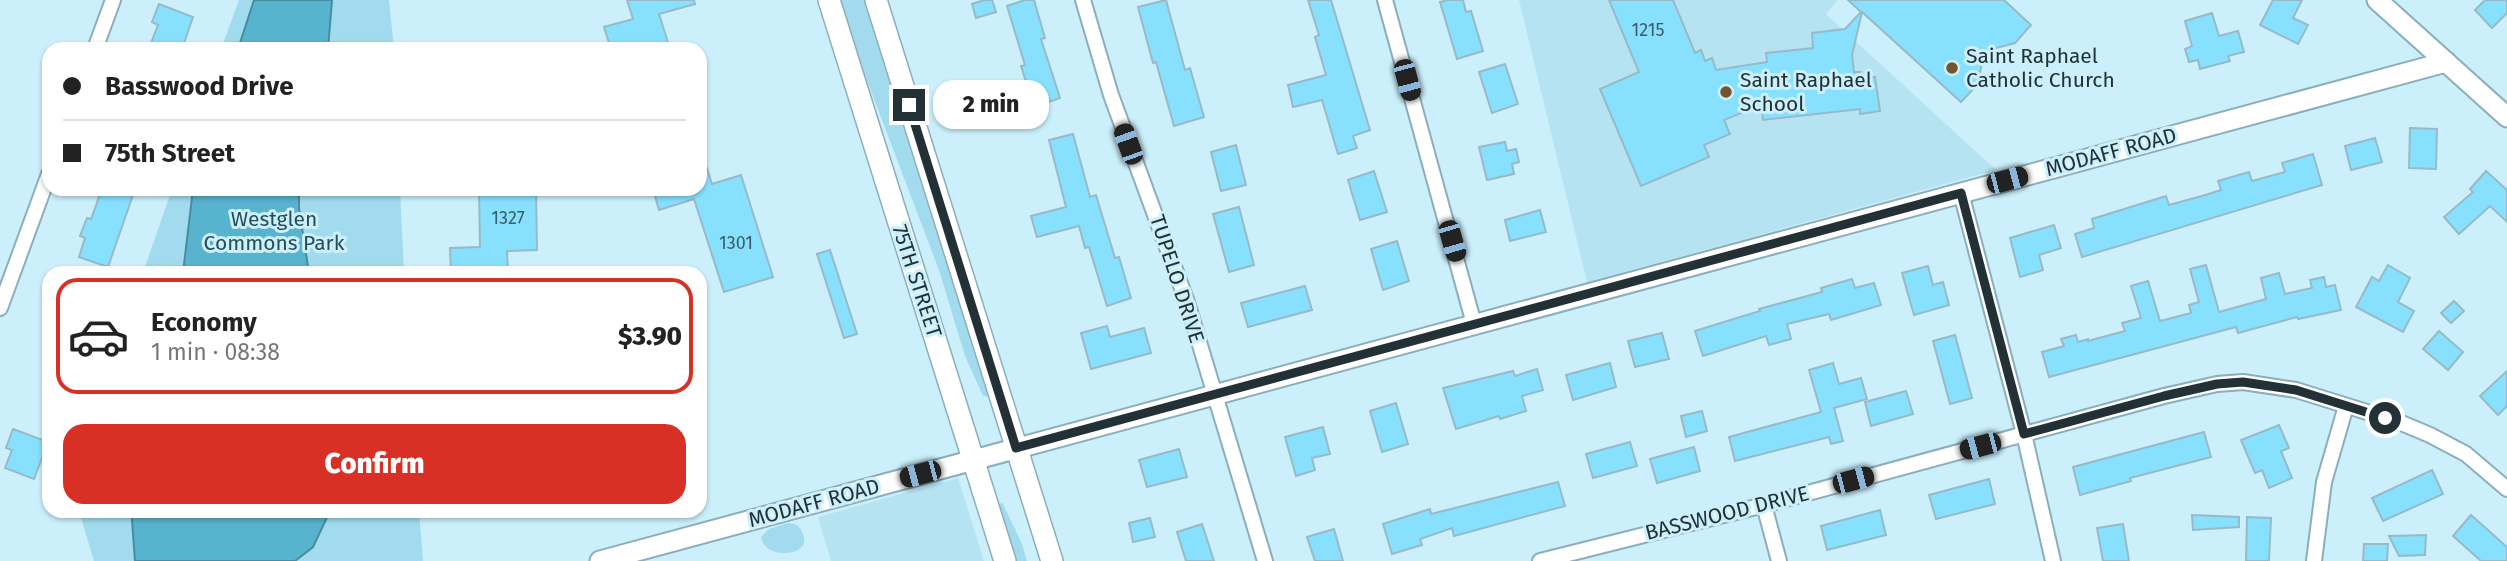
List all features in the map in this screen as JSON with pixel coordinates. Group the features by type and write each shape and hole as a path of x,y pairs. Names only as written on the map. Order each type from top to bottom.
{"main road":[{"name":"75TH STREET","path":"829,0 1006,561"},
{"name":"75TH STREET","path":"876,0 1052,561"}],"street":[{"path":"98,42 113,0"},
{"name":"TUPELO DRIVE","path":"1083,0 1111,94 1187,302 1265,561"},
{"path":"1385,0 1474,324"},
{"path":"2385,2 2507,117"},
{"name":"MODAFF ROAD","path":"600,561 2446,62"},
{"path":"0,308 42,193"},
{"path":"1961,193 2024,434 2053,561"},
{"name":"BASSWOOD DRIVE","path":"1540,561 1764,505 2217,384 2256,383 2296,390 2430,435 2466,454 2507,489"},
{"path":"2314,561 2323,482 2346,406"},
{"path":"1764,505 1779,561"}],"shaded area":[{"path":"254,0 332,0 329,42 240,42"},
{"name":"Saint Raphael School","path":"1519,0 1838,0 1826,14 1996,170 1587,282"},
{"path":"192,196 299,196 308,266 184,266"},
{"path":"958,478 984,561 831,561 818,517"},
{"path":"327,518 313,547 295,561 135,561 132,520"}],"green space":[{"path":"239,0 389,0 393,42 224,42"},
{"path":"841,0 865,0 989,397 983,396 965,356 939,270 860,62"},
{"name":"Westglen Commons Park","path":"170,196 400,196 404,266 145,266"},
{"path":"1002,502 1027,561 1016,561 998,506"},
{"path":"81,518 420,518 423,561 94,561"},
{"path":"788,523 801,530 804,540 802,547 796,551 779,553 764,545 761,537 769,529"}],"building":[{"path":"627,0 694,0 695,4 659,14 668,42 609,42 604,27 633,19"},
{"path":"992,0 996,12 976,18 972,4"},
{"path":"1034,0 1045,38 1041,39 1060,98 1034,107 1021,66 1025,65 1007,6"},
{"path":"1166,0 1185,70 1190,68 1204,117 1174,126 1138,7"},
{"path":"1308,0 1331,0 1370,130 1353,136 1357,148 1338,154 1322,100 1293,107 1288,85 1326,75 1315,37 1319,35"},
{"path":"1463,0 1466,12 1471,11 1483,51 1457,59 1440,2"},
{"path":"1609,0 1673,0 1695,53 1701,50 1705,61 1712,58 1716,70 1767,62 1766,53 1813,48 1812,33 1845,29 1861,12 1848,0 2004,0 2031,25 2015,43 1985,51 1977,85 1961,102 1862,12 1852,55 1854,72 1860,72 1861,79 1875,77 1880,111 1860,114 1860,109 1763,120 1762,109 1746,111 1724,120 1730,134 1704,145 1709,157 1641,186 1600,89 1639,72"},
{"path":"2273,0 2302,0 2293,18 2308,25 2298,44 2260,25"},
{"path":"2485,0 2507,0 2507,13 2492,28 2475,10"},
{"path":"159,4 193,17 184,42 151,42 158,25 152,22"},
{"path":"2212,13 2219,36 2238,31 2244,52 2228,56 2230,61 2200,69 2198,60 2189,62 2185,49 2192,46 2185,21"},
{"path":"1505,64 1518,104 1492,113 1479,72"},
{"path":"2410,128 2437,129 2436,169 2409,168"},
{"path":"1073,134 1090,197 1096,195 1115,258 1119,257 1131,298 1107,306 1089,247 1085,248 1079,226 1037,237 1031,216 1066,207 1049,140"},
{"path":"2375,138 2382,162 2351,170 2345,146"},
{"path":"1505,142 1507,151 1516,149 1519,162 1512,164 1514,174 1487,180 1479,147"},
{"path":"1236,145 1246,185 1221,191 1211,152"},
{"path":"2313,154 2322,185 2082,257 2075,234 2094,228 2092,219 2166,196 2169,205 2202,196 2221,190 2218,181 2249,172 2252,181 2285,172 2282,163"},
{"path":"707,168 712,184 741,175 773,277 724,292 694,199 659,210 655,196 707,196"},
{"path":"1374,171 1387,212 1360,220 1348,180"},
{"path":"2486,171 2507,190 2507,222 2490,206 2459,234 2444,217 2473,192 2470,189"},
{"path":"99,196 133,196 108,266 79,257 85,238 80,236 87,218 91,219"},
{"path":"479,196 536,196 537,250 507,251 508,266 451,266 450,248 480,247"},
{"path":"1239,207 1254,265 1229,272 1213,214"},
{"path":"1540,210 1546,232 1510,241 1505,220"},
{"path":"2054,225 2061,248 2039,255 2043,270 2020,277 2010,238"},
{"path":"1397,241 1409,281 1383,290 1371,249"},
{"path":"830,250 857,334 844,338 817,254"},
{"path":"2206,265 2219,312 2266,299 2261,278 2279,273 2285,294 2312,288 2310,280 2324,277 2326,287 2335,285 2341,310 2298,319 2297,317 2238,333 2236,327 2049,377 2042,352 2064,346 2061,339 2076,335 2078,342 2088,341 2125,331 2122,323 2141,318 2131,286 2148,281 2160,321 2191,313 2189,305 2199,302 2190,269"},
{"path":"2388,265 2410,278 2398,302 2414,311 2403,332 2356,307 2372,277 2379,281"},
{"path":"1928,266 1933,285 1943,282 1949,305 1914,315 1902,273"},
{"path":"1852,279 1855,288 1874,283 1881,305 1831,320 1829,314 1787,324 1791,339 1769,345 1766,336 1703,356 1695,331 1760,311 1759,309 1822,292 1821,288"},
{"path":"1305,286 1312,310 1248,327 1241,303"},
{"path":"2454,301 2464,311 2451,323 2441,313"},
{"path":"1107,326 1110,337 1144,328 1151,353 1091,369 1081,333"},
{"path":"2439,331 2463,352 2448,370 2423,349"},
{"path":"1662,333 1669,359 1635,367 1628,341"},
{"path":"1955,335 1972,398 1950,404 1933,341"},
{"path":"1610,363 1616,387 1573,400 1566,375"},
{"path":"1833,363 1839,384 1861,378 1867,399 1834,408 1843,441 1831,444 1829,437 1735,461 1729,437 1821,412 1809,370"},
{"path":"1537,369 1543,390 1522,396 1526,411 1456,429 1443,388 1513,371 1515,376"},
{"path":"2507,371 2507,406 2498,415 2480,396"},
{"path":"1906,391 1913,414 1871,426 1865,402"},
{"path":"1396,403 1408,444 1382,452 1370,411"},
{"path":"1702,411 1707,431 1686,437 1681,416"},
{"path":"2279,425 2289,448 2281,451 2292,478 2269,488 2262,470 2255,473 2241,440"},
{"path":"1323,427 1330,454 1312,458 1315,470 1296,476 1285,437"},
{"path":"13,429 42,440 42,458 34,479 5,468 12,450 6,448"},
{"path":"2204,432 2211,457 2130,478 2131,481 2080,495 2073,467"},
{"path":"1630,442 1637,466 1593,478 1586,454"},
{"path":"1694,447 1700,471 1657,483 1650,459"},
{"path":"1179,449 1187,477 1147,487 1139,460"},
{"path":"2432,470 2443,494 2383,521 2372,498"},
{"path":"1989,479 1995,504 1936,519 1929,495"},
{"path":"1558,482 1565,506 1454,536 1452,528 1420,539 1422,545 1392,554 1383,524 1430,509 1431,514"},
{"path":"1880,510 1886,535 1827,550 1821,526"},
{"path":"2192,515 2239,517 2239,527 2193,530"},
{"path":"2471,515 2507,547 2507,561 2481,561 2453,536"},
{"path":"2247,517 2271,518 2269,561 2246,561"},
{"path":"1150,518 1155,537 1133,542 1129,523"},
{"path":"1202,524 1214,561 1186,561 1177,532"},
{"path":"2123,524 2129,561 2103,561 2097,528"},
{"path":"1334,529 1343,561 1315,561 1307,537"},
{"path":"2426,535 2425,555 2399,556 2389,536"},
{"path":"2364,544 2388,544 2387,561 2363,561"}],"place":[{"name":"Saint Raphael Catholic Church","path":"1952,68"},
{"name":"Saint Raphael School","path":"1726,92"}],"route":[{"path":"909,105 1016,448 1961,193 2024,434 2164,396 2217,384 2243,382 2296,390 2385,418"}]}
